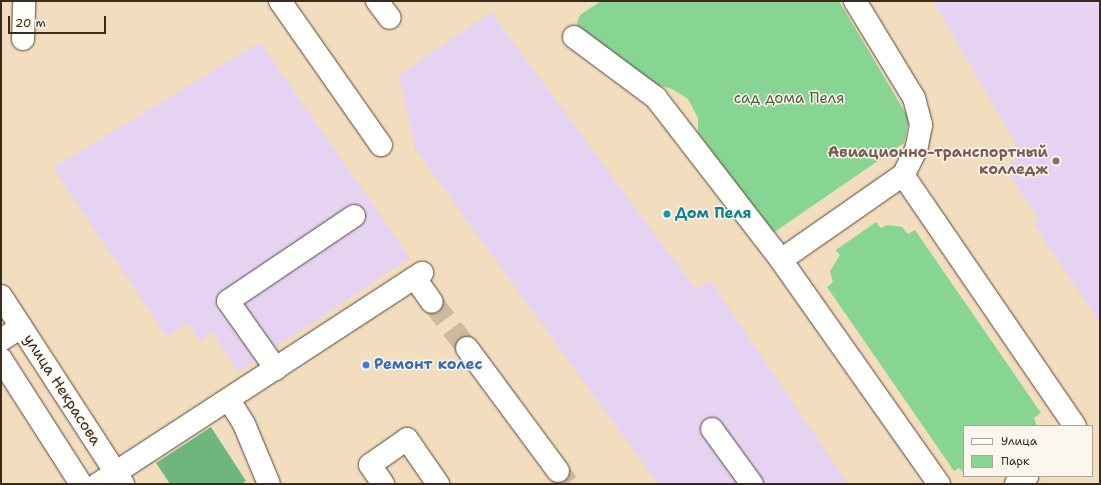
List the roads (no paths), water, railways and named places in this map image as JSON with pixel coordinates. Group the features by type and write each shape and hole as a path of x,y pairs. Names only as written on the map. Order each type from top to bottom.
{"street":[{"path":"280,1 381,145"},
{"path":"377,1 390,18"},
{"path":"781,260 903,175 916,150 921,125 914,98 855,1"},
{"path":"23,39 24,3"},
{"path":"574,37 656,98 781,260 939,484"},
{"path":"903,175 1074,425"},
{"path":"276,369 228,301 354,216"},
{"path":"112,480 229,400 418,276 432,302"},
{"name":"улица Некрасова","path":"1,296 21,326 112,480"},
{"path":"1,340 21,326"},
{"path":"466,348 558,471"},
{"path":"1,359 81,484"},
{"path":"229,400 244,424 269,484"},
{"path":"712,429 752,484"},
{"path":"383,484 370,466 407,439 438,484"}],"tunnel":[{"path":"432,302 467,348"},
{"path":"558,471 568,484"}],"place":[{"name":"Авиационно-транспортный колледж","path":"1056,161"},
{"name":"Дом Пеля","path":"667,214"},
{"name":"Ремонт колес","path":"366,365"}],"park label":[{"name":"сад дома Пеля","path":"789,99"}]}
